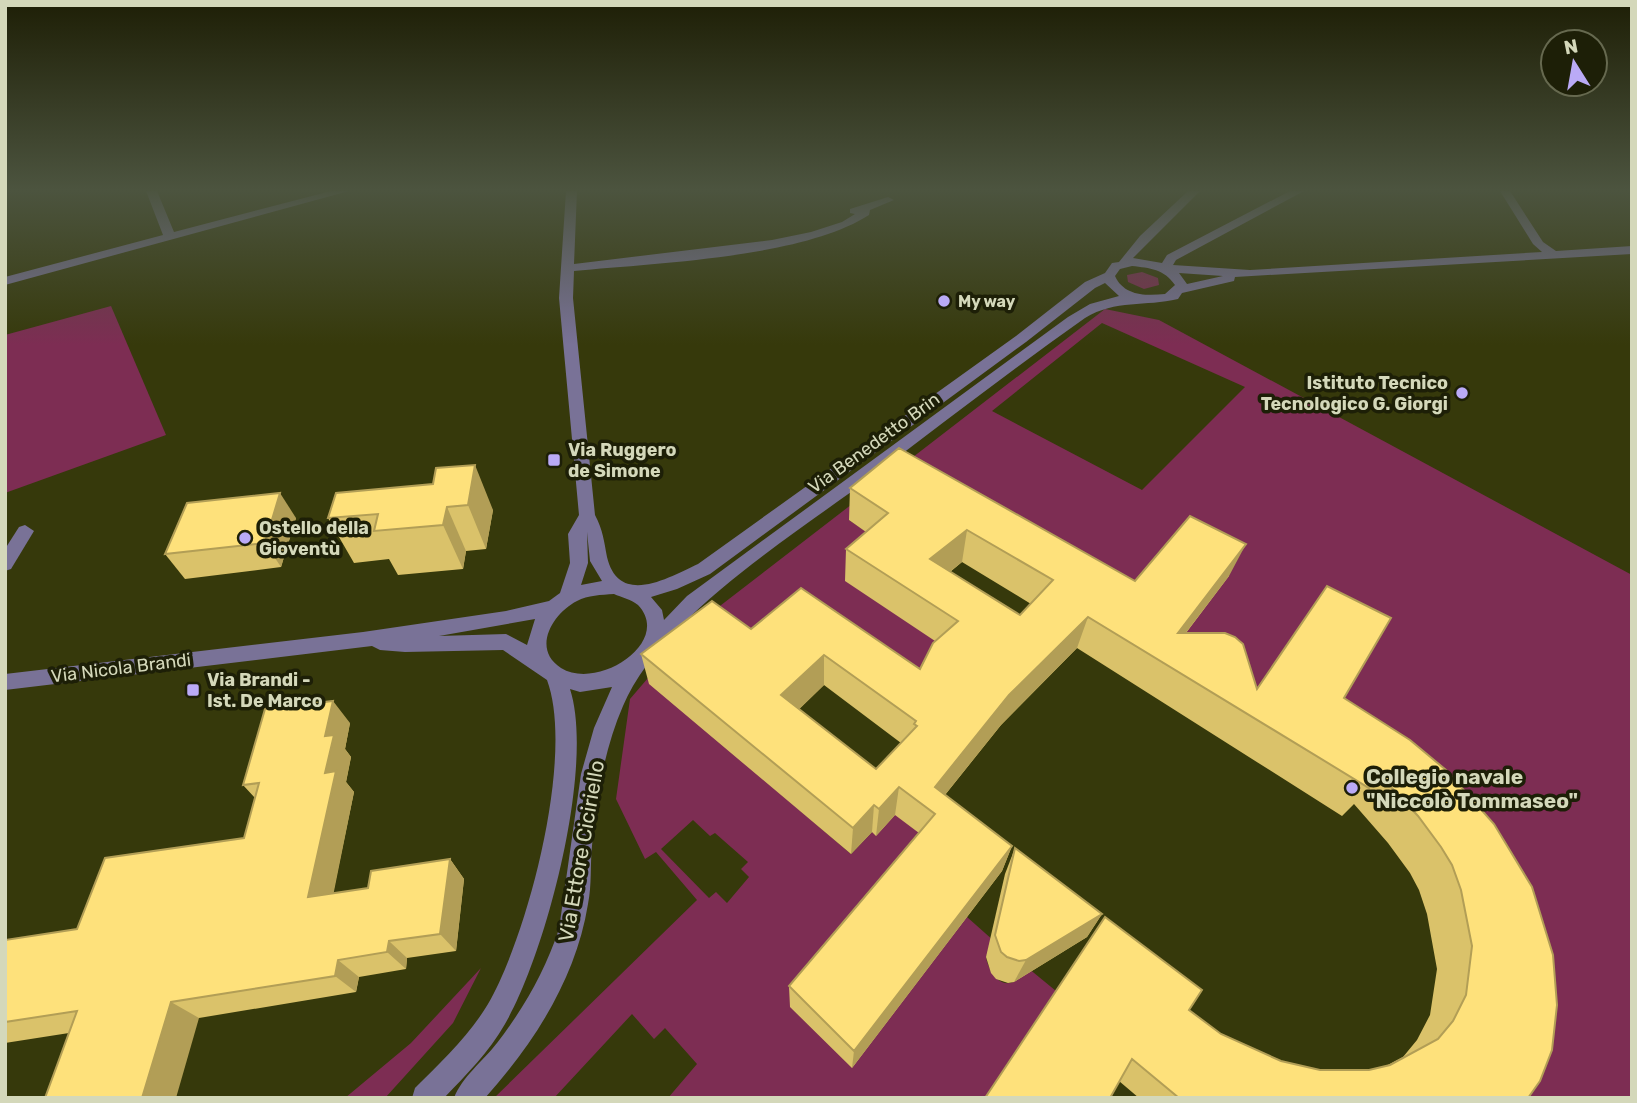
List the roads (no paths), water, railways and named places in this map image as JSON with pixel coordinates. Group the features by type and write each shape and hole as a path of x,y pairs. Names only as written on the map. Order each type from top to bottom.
{"street":[{"path":"5,281 149,242"},
{"path":"568,242 566,302 587,515 595,530 599,561 615,587"},
{"path":"567,268 776,242"},
{"name":"Via Benedetto Brin","path":"636,594 671,584 704,569 1021,340 1090,285 1109,275 1111,270 1124,263 1126,256 1138,242"},
{"path":"1148,242 1146,247 1161,267 1179,279 1179,290"},
{"path":"1161,267 1171,258 1201,242"},
{"path":"1538,242 1553,256"},
{"path":"1603,253 1626,242"},
{"path":"1124,263 1250,274 1632,250"},
{"path":"1181,253 1188,262 1205,271"},
{"name":"Via Benedetto Brin","path":"651,648 693,601 1091,307 1107,300 1162,299 1179,290 1250,274"},
{"path":"1109,275 1113,285 1136,298"},
{"path":"561,602 579,563 577,534 587,515"},
{"path":"5,564 25,531"},
{"path":"615,587 636,594 653,611 657,623 651,648 635,666 603,681 586,682 569,681 550,670 537,652 536,636 542,621 561,602 591,588 615,587"},
{"name":"Via Nicola Brandi","path":"5,682 363,640 408,631 522,616 561,602"},
{"name":"Via Nicola Brandi","path":"363,640 405,644 506,642 550,670"},
{"name":"Via Ettore Ciciriello","path":"467,1098 492,1071 543,1000 563,955 577,902 581,840 599,746 615,703 635,666"},
{"name":"Via Ettore Ciciriello","path":"425,1098 464,1056 496,1015 521,965 531,937 554,842 566,759 567,720 550,670"}],"place":[{"name":"My way","path":"944,301"},
{"name":"Istituto Tecnico Tecnologico G. Giorgi","path":"1462,393"},
{"name":"Via Ruggero de Simone","path":"554,460"},
{"name":"Ostello della Gioventù","path":"245,538"},
{"name":"Via Brandi - Ist. De Marco","path":"193,690"},
{"name":"Collegio navale \"Niccolò Tommaseo\"","path":"1352,788"}]}
